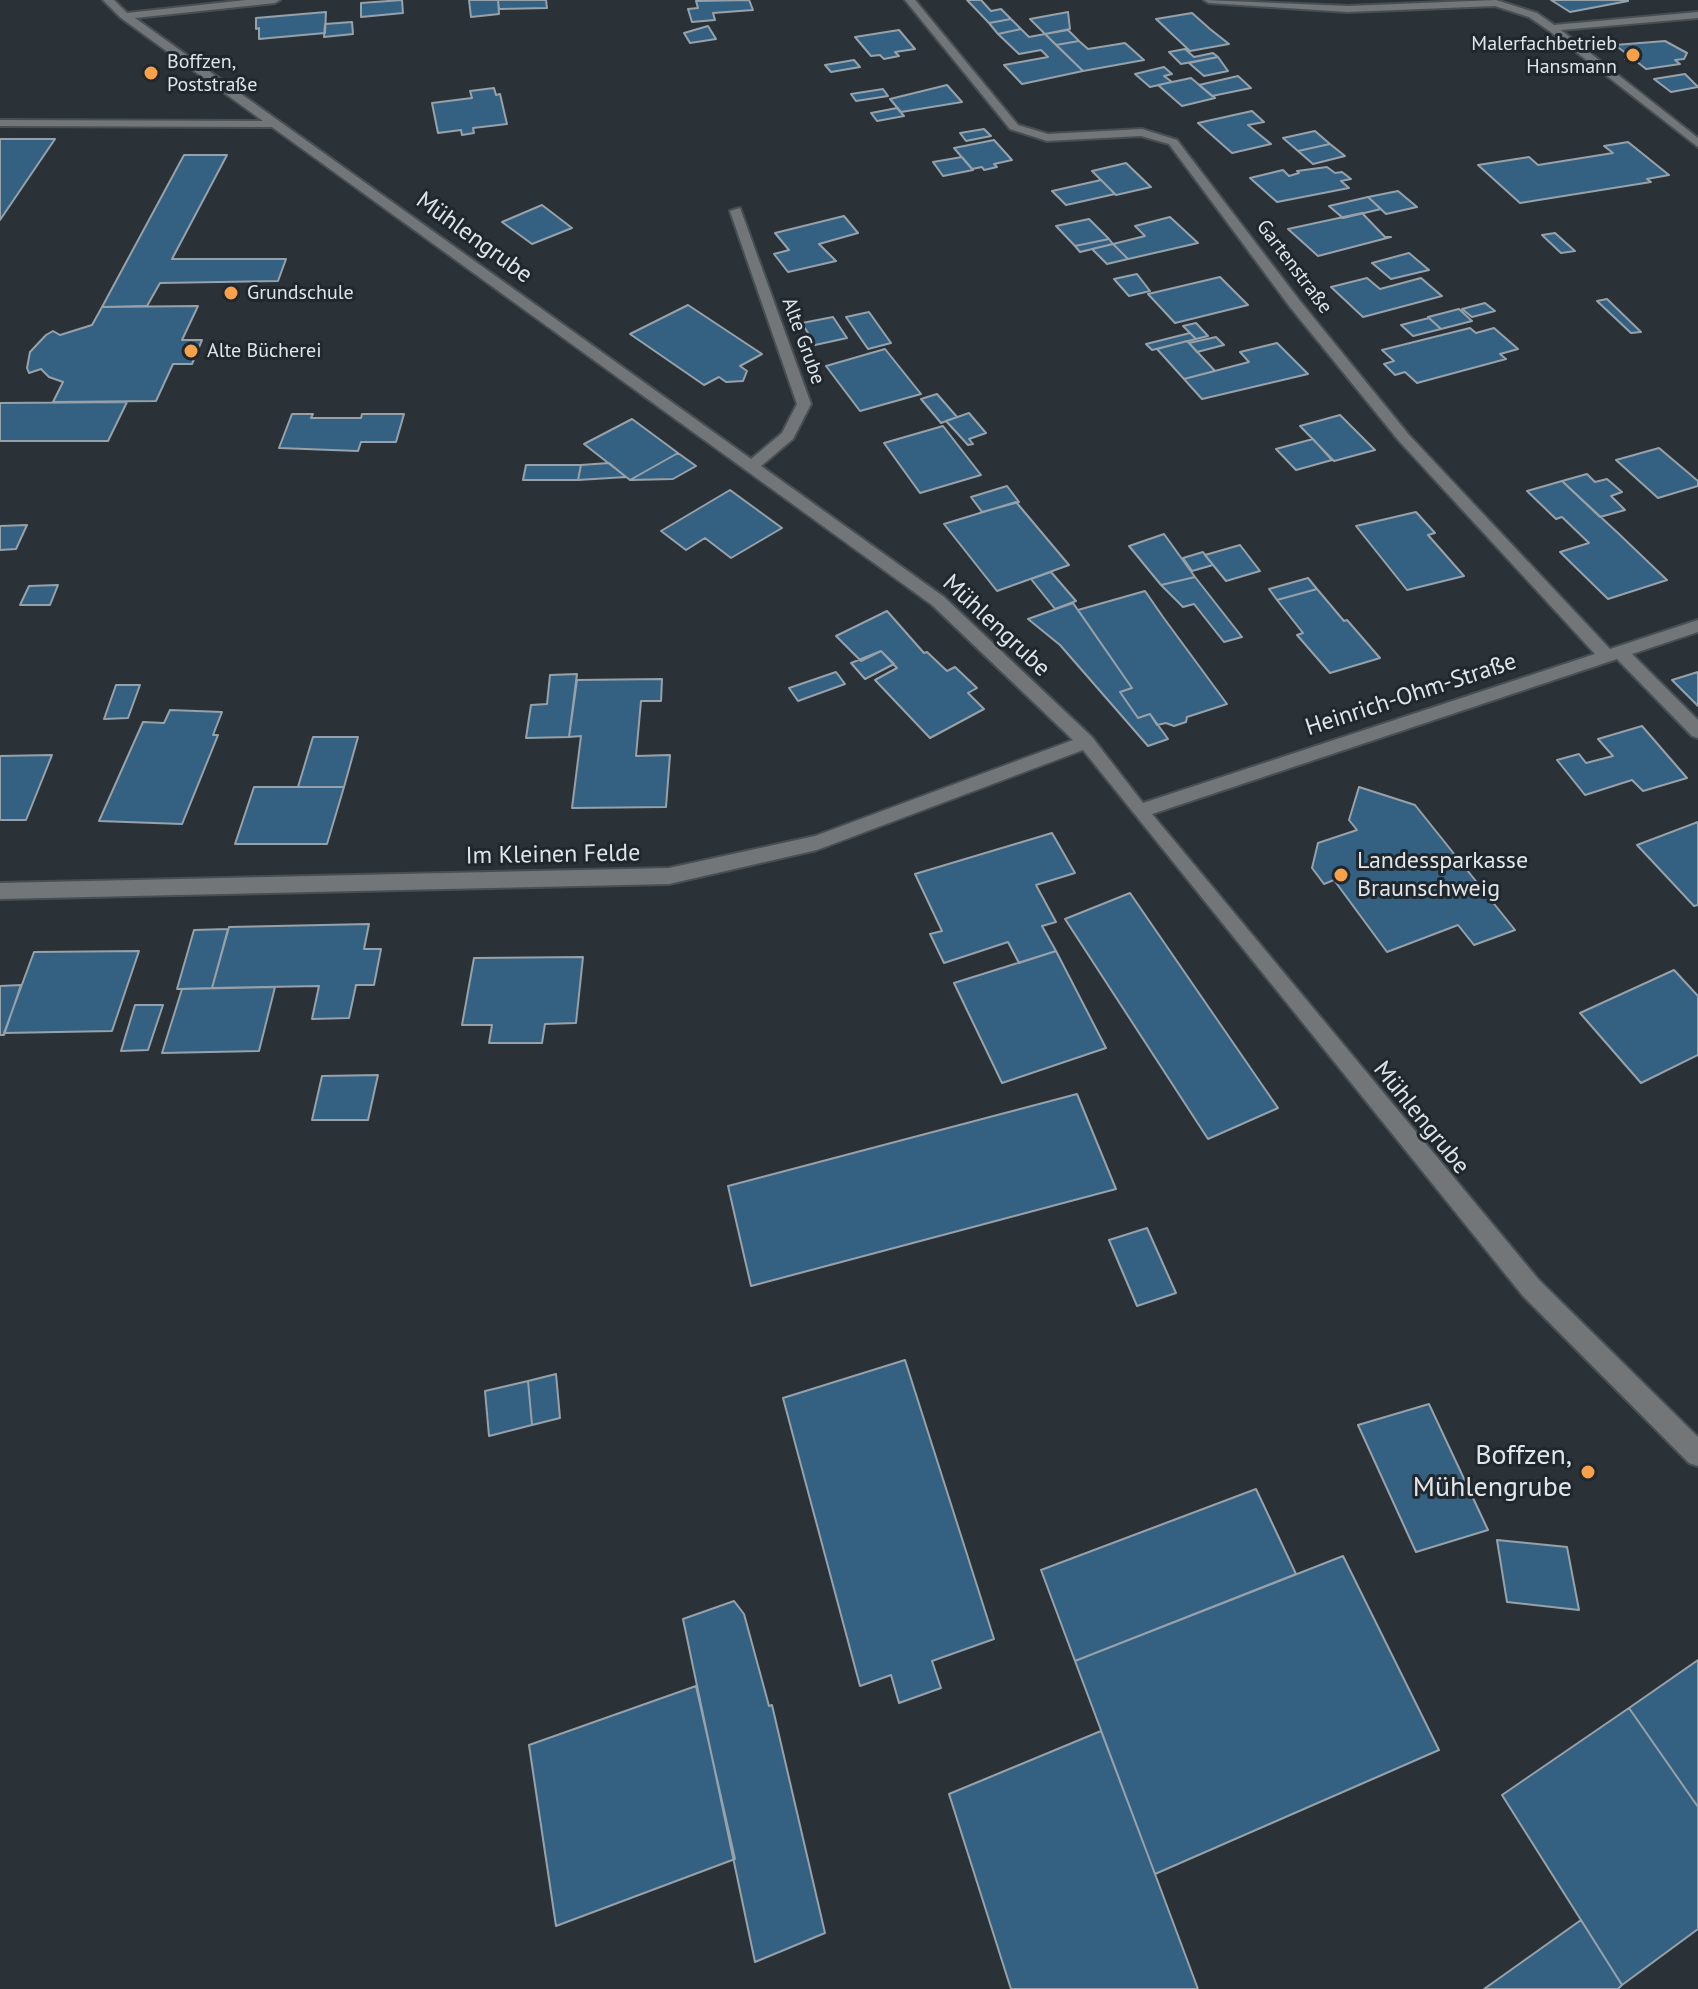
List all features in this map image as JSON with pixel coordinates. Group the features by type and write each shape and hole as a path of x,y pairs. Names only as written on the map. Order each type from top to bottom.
{"street":[{"name":"Mühlengrube","path":"108,0 125,16 938,601 1086,742 1139,811 1531,1288 1698,1454"},
{"path":"125,16 275,0"},
{"name":"Gartenstraße","path":"910,0 1014,127 1047,138 1142,132 1173,142 1295,304 1404,438 1612,653 1698,731"},
{"path":"1209,0 1348,9 1496,3 1533,15 1552,28 1698,144"},
{"path":"1552,28 1698,15"},
{"path":"0,123 275,124"},
{"name":"Alte Grube","path":"736,211 804,404 788,436 750,468"},
{"name":"Heinrich-Ohm-Straße","path":"1139,811 1698,626"},
{"name":"Im Kleinen Felde","path":"0,891 669,876 817,843 1086,742"}],"building":[{"path":"402,0 403,13 361,17 361,3"},
{"path":"469,0 498,0 499,14 471,17"},
{"path":"498,0 546,0 547,8 499,9"},
{"path":"749,0 753,10 713,13 715,20 692,22 688,9 698,8 696,1"},
{"path":"967,0 981,0 991,11 1001,9 1011,19 989,23"},
{"path":"1551,0 1628,0 1628,1 1570,12"},
{"path":"326,12 325,33 259,39 256,18"},
{"path":"1068,12 1070,29 1045,34 1030,19"},
{"path":"1192,13 1229,44 1190,51 1156,19"},
{"path":"1011,19 1021,29 998,34 989,23"},
{"path":"352,22 353,34 324,37 325,24"},
{"path":"708,26 716,39 690,43 684,33"},
{"path":"1021,29 1029,37 1045,34 1083,71 1022,84 1004,65 1048,57 1041,50 1019,54 998,34"},
{"path":"899,30 915,49 895,52 899,56 884,59 880,55 871,56 855,37"},
{"path":"1068,30 1079,41 1056,45 1045,34"},
{"path":"1079,41 1088,49 1125,43 1144,60 1083,71 1056,45"},
{"path":"1665,41 1687,53 1684,59 1675,60 1680,64 1646,69 1636,61 1625,59 1627,54 1615,45"},
{"path":"1185,49 1194,57 1213,53 1218,57 1181,64 1169,52"},
{"path":"1218,57 1228,71 1204,76 1189,63"},
{"path":"854,60 860,67 831,72 825,65"},
{"path":"1164,67 1172,74 1164,76 1172,82 1150,87 1135,74"},
{"path":"1685,74 1698,87 1671,92 1654,79"},
{"path":"1238,76 1251,88 1212,96 1199,85"},
{"path":"1191,78 1215,98 1182,106 1158,85"},
{"path":"947,85 962,102 901,112 890,99"},
{"path":"494,88 496,95 500,94 507,124 473,128 474,133 462,135 461,130 438,133 432,103 472,98 470,91"},
{"path":"883,89 888,96 856,101 851,94"},
{"path":"897,108 904,116 877,121 871,113"},
{"path":"1252,111 1264,122 1248,125 1271,144 1232,153 1198,123"},
{"path":"984,129 991,136 966,141 960,133"},
{"path":"1315,131 1330,144 1298,151 1283,138"},
{"path":"0,139 55,139 0,220"},
{"path":"994,140 1012,160 984,170 982,167 972,169 954,148"},
{"path":"1628,142 1669,175 1647,179 1651,182 1520,203 1478,165 1529,157 1538,165 1613,153 1604,146"},
{"path":"1330,144 1345,156 1313,164 1298,151"},
{"path":"184,155 227,155 172,259 286,259 278,281 160,283 147,306 102,307"},
{"path":"962,157 973,170 943,176 933,162"},
{"path":"1126,163 1151,187 1116,195 1092,171"},
{"path":"1327,167 1351,179 1341,181 1349,188 1277,202 1250,178 1283,170 1289,176 1299,173 1297,171"},
{"path":"1101,180 1115,194 1066,205 1052,191"},
{"path":"1398,191 1417,207 1386,214 1368,197"},
{"path":"1368,197 1381,209 1343,218 1329,206"},
{"path":"542,205 572,228 532,244 502,222"},
{"path":"1362,213 1385,237 1391,237 1318,256 1288,229"},
{"path":"844,216 858,233 819,244 836,261 788,272 774,254 789,250 775,233"},
{"path":"1170,217 1198,243 1128,259 1113,244 1145,236 1135,226"},
{"path":"1089,219 1109,239 1075,246 1056,226"},
{"path":"1555,233 1575,251 1561,253 1542,235"},
{"path":"1109,239 1113,244 1080,252 1075,246"},
{"path":"1113,244 1128,259 1107,264 1092,249"},
{"path":"1409,253 1429,270 1391,279 1372,263"},
{"path":"1137,274 1150,291 1129,296 1114,279"},
{"path":"1220,277 1248,305 1175,323 1148,294"},
{"path":"1367,278 1380,289 1421,278 1442,296 1363,317 1331,287"},
{"path":"1607,299 1641,332 1631,333 1597,301"},
{"path":"1485,303 1495,311 1472,317 1462,309"},
{"path":"688,305 762,354 740,366 747,371 743,381 726,382 719,377 704,385 630,334"},
{"path":"198,306 182,340 202,340 192,364 173,364 156,401 53,402 63,382 49,377 41,369 29,373 27,368 30,352 46,335 53,331 60,335 92,325 102,307"},
{"path":"1459,309 1472,321 1441,329 1428,317"},
{"path":"869,312 891,343 868,349 846,317"},
{"path":"833,317 847,338 815,345 802,323"},
{"path":"1429,318 1441,329 1413,336 1401,325"},
{"path":"1196,323 1208,336 1196,339 1183,326"},
{"path":"1470,328 1476,333 1494,328 1518,349 1500,354 1506,359 1417,383 1405,372 1395,375 1384,364 1394,361 1382,350"},
{"path":"1190,333 1196,339 1152,350 1146,344"},
{"path":"1216,337 1224,345 1197,352 1189,343"},
{"path":"1187,341 1215,371 1184,379 1157,349"},
{"path":"1277,343 1308,374 1202,399 1184,379 1249,362 1240,352"},
{"path":"885,349 921,394 860,411 826,366"},
{"path":"937,394 957,417 941,423 921,399"},
{"path":"127,402 108,441 0,441 0,403"},
{"path":"969,413 986,433 969,439 973,444 968,445 946,421"},
{"path":"292,414 313,414 311,418 361,418 362,414 404,414 396,442 361,442 358,451 279,448"},
{"path":"1340,415 1375,450 1334,461 1300,426"},
{"path":"632,419 678,453 630,480 584,444"},
{"path":"943,426 981,475 920,493 884,443"},
{"path":"1313,439 1332,460 1296,470 1276,449"},
{"path":"1659,448 1698,481 1698,486 1658,498 1616,460"},
{"path":"678,453 696,466 673,479 630,480"},
{"path":"609,463 626,477 578,480 581,465"},
{"path":"526,465 581,465 578,480 523,480"},
{"path":"1587,474 1595,482 1607,479 1622,492 1611,496 1625,510 1600,517 1562,481"},
{"path":"1562,481 1667,580 1608,599 1560,552 1589,543 1562,517 1556,519 1527,491"},
{"path":"1007,486 1019,502 982,512 971,497"},
{"path":"730,490 782,528 731,558 705,538 686,550 661,531"},
{"path":"1016,502 1069,565 997,591 944,524"},
{"path":"1416,512 1435,533 1428,535 1464,576 1407,590 1356,526"},
{"path":"27,525 16,549 0,550 0,526"},
{"path":"1164,534 1195,577 1161,585 1129,546"},
{"path":"1240,545 1260,571 1226,581 1205,555"},
{"path":"1203,552 1213,565 1192,571 1183,558"},
{"path":"1051,572 1076,601 1055,609 1031,579"},
{"path":"1195,577 1242,637 1224,642 1194,604 1183,607 1161,585"},
{"path":"1308,578 1317,589 1277,600 1269,589"},
{"path":"58,585 50,605 20,605 29,586"},
{"path":"1317,589 1380,658 1330,673 1297,635 1303,633 1277,600"},
{"path":"1145,591 1227,704 1187,717 1186,722 1174,726 1166,723 1157,725 1150,714 1138,718 1120,692 1132,688 1078,610"},
{"path":"1073,603 1132,688 1120,692 1138,718 1150,714 1168,739 1148,746 1060,645 1028,619"},
{"path":"887,611 924,653 927,652 947,671 955,667 977,688 968,693 984,709 930,738 875,680 897,668 881,651 861,661 836,636"},
{"path":"881,651 894,664 865,679 851,663"},
{"path":"836,672 845,684 798,701 789,688"},
{"path":"1698,672 1698,706 1672,680"},
{"path":"577,674 569,737 526,738 531,705 547,704 550,675"},
{"path":"662,679 661,701 641,701 636,756 670,755 666,807 572,808 581,736 569,737 577,680"},
{"path":"116,685 140,685 128,718 104,719"},
{"path":"170,710 222,712 213,735 218,735 182,824 99,821 143,722 164,723"},
{"path":"1642,726 1687,778 1643,791 1632,780 1585,795 1557,760 1579,754 1586,763 1613,756 1598,739"},
{"path":"313,737 358,737 344,787 298,787"},
{"path":"52,755 26,820 0,820 0,756"},
{"path":"254,787 344,787 327,844 235,844"},
{"path":"1359,787 1415,805 1515,930 1474,945 1458,925 1387,952 1334,880 1324,884 1312,868 1318,843 1357,830 1349,820"},
{"path":"1698,822 1698,905 1694,906 1637,845"},
{"path":"1052,833 1075,873 1036,885 1056,922 1042,926 1056,951 1019,963 1008,942 944,963 930,934 942,931 915,874"},
{"path":"1130,893 1278,1108 1208,1139 1065,919"},
{"path":"369,924 364,949 381,949 374,985 356,985 349,1018 312,1019 319,986 212,988 229,927"},
{"path":"228,929 212,988 177,989 194,930"},
{"path":"139,951 112,1031 4,1033 34,952"},
{"path":"1056,951 1106,1048 1002,1083 954,983"},
{"path":"583,957 576,1023 545,1024 542,1043 489,1043 492,1025 462,1025 474,958"},
{"path":"1674,970 1698,996 1698,1055 1641,1083 1580,1013"},
{"path":"21,985 4,1035 0,1035 0,986"},
{"path":"275,987 259,1051 162,1053 182,989"},
{"path":"135,1005 163,1005 148,1050 121,1051"},
{"path":"378,1075 368,1120 312,1120 322,1076"},
{"path":"1077,1094 1116,1189 751,1286 728,1186"},
{"path":"1147,1228 1176,1293 1137,1306 1109,1240"},
{"path":"905,1360 994,1639 932,1661 941,1688 899,1703 891,1675 860,1686 783,1398"},
{"path":"556,1374 560,1418 532,1425 528,1381"},
{"path":"528,1381 532,1425 489,1436 485,1391"},
{"path":"1429,1404 1488,1530 1416,1552 1358,1425"},
{"path":"1256,1489 1296,1574 1075,1661 1041,1570"},
{"path":"1497,1540 1567,1547 1579,1610 1507,1602"},
{"path":"1343,1556 1439,1750 1155,1874 1075,1661"},
{"path":"734,1601 744,1614 769,1706 772,1705 825,1933 755,1962 683,1619"},
{"path":"1698,1660 1698,1807 1629,1708"},
{"path":"696,1686 735,1859 556,1926 529,1745"},
{"path":"1629,1708 1698,1807 1698,1929 1622,1985 1502,1795"},
{"path":"1101,1731 1198,1989 1011,1989 949,1794"},
{"path":"1581,1920 1622,1985 1618,1989 1484,1989"}],"place":[{"name":"Malerfachbetrieb Hansmann","path":"1633,55"},
{"name":"Boffzen, Poststraße","path":"151,73"},
{"name":"Grundschule","path":"231,293"},
{"name":"Alte Bücherei","path":"191,351"},
{"name":"Landessparkasse Braunschweig","path":"1341,875"},
{"name":"Boffzen, Mühlengrube","path":"1588,1472"}]}
